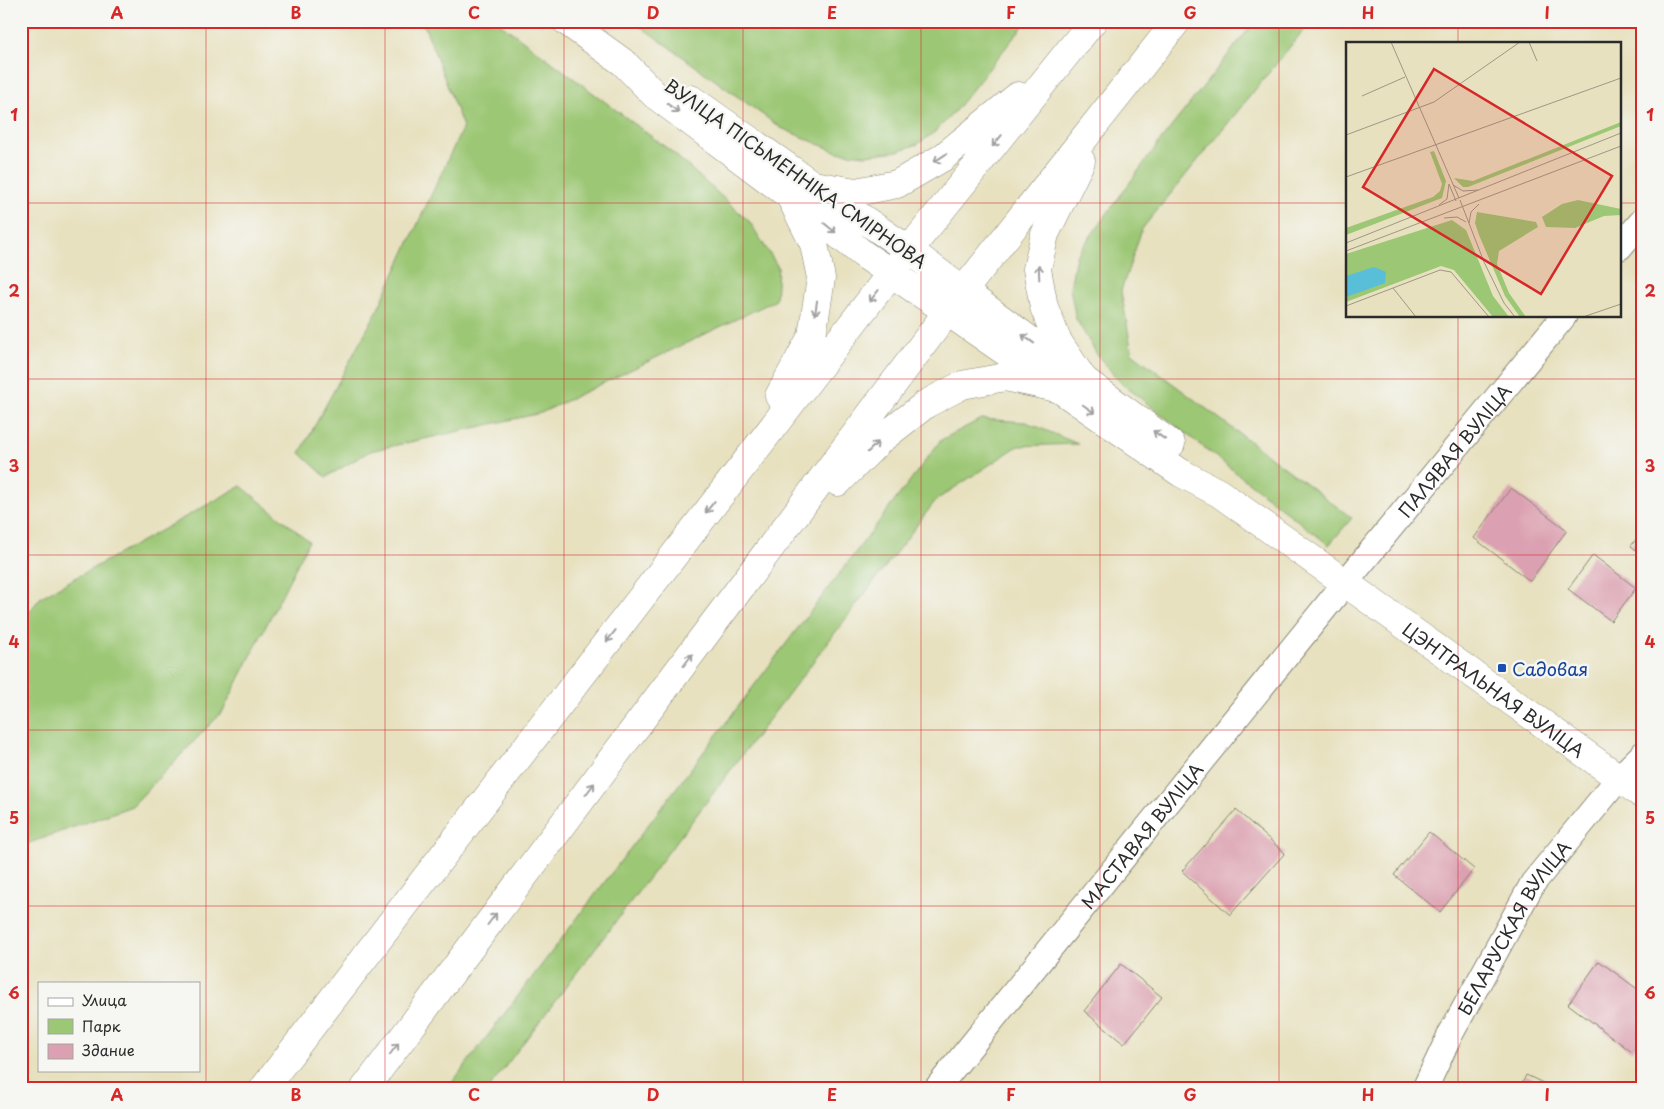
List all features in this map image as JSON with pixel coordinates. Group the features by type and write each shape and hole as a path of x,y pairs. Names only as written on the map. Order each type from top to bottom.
{"main road":[{"name":"ВУЛІЦА ПІСЬМЕННІКА СМІРНОВА","path":"566,21 624,63 665,80 802,190 863,254 892,273 956,302"},
{"path":"264,1088 735,475 910,250 1093,21"},
{"path":"365,1088 956,302 1177,21"},
{"path":"735,475 812,336 821,277 802,190 856,192 896,184 942,158 1060,62"},
{"path":"1083,379 1057,340 1044,307 1037,270 1045,234 1109,107"},
{"name":"ВУЛІЦА ПІСЬМЕННІКА СМІРНОВА","path":"802,190 910,250 956,302"},
{"path":"956,302 1083,379 1190,458 1219,493"},
{"path":"956,302 1057,388 1181,473 1219,493"},
{"path":"765,556 880,440 926,404 962,385 1005,377 1057,388"},
{"name":"ЦЭНТРАЛЬНАЯ ВУЛІЦА","path":"1219,493 1643,795"}],"street":[{"path":"1622,245 1643,220"},
{"name":"ПАЛЯВАЯ ВУЛІЦА","path":"1345,583 1562,318"},
{"name":"МАСТАВАЯ ВУЛІЦА","path":"937,1088 1345,583"},
{"name":"БЕЛАРУСКАЯ ВУЛІЦА","path":"1425,1088 1450,1035 1533,883 1619,778 1643,754"}],"green space":[{"path":"418,21 497,21 672,152 749,221 778,267 776,300 541,413 370,451 326,477 300,453 378,309 463,127 425,27"},
{"path":"633,21 1027,21 955,111 936,131 918,144 898,151 866,155 837,152 781,128"},
{"path":"1255,21 1311,21 1142,229 1121,291 1132,353 1352,518 1329,545 1121,383 1098,356 1076,319 1070,288 1076,256 1161,140"},
{"path":"981,419 1026,422 1078,444 1018,446 936,500 489,1088 448,1088 941,440"},
{"path":"241,486 309,541 223,711 132,806 21,846 21,622 41,597"}],"building":[{"path":"1511,488 1567,530 1530,581 1474,538"},
{"path":"1643,530 1643,555 1631,546"},
{"path":"1593,555 1636,588 1611,621 1568,589"},
{"path":"1236,810 1285,853 1230,915 1182,871"},
{"path":"1429,832 1474,869 1440,912 1394,875"},
{"path":"1599,961 1643,993 1643,1038 1632,1052 1568,1004"},
{"path":"1121,964 1162,997 1124,1044 1084,1011"},
{"path":"1526,1075 1554,1088 1520,1088"}],"place":[{"name":"Садовая","path":"1502,668"}]}
